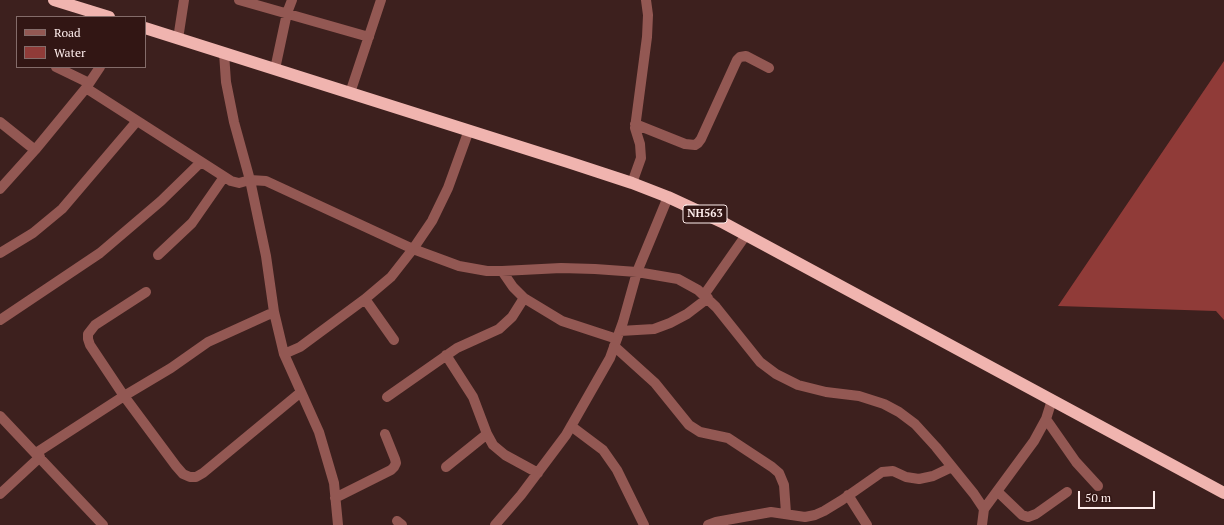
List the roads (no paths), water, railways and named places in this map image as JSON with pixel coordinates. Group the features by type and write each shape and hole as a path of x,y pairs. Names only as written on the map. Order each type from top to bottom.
{"highway":[{"path":"54,0 106,16"},
{"name":"NH563","path":"146,28 469,130 632,183 668,197 722,222 1224,493"}],"street":[{"path":"239,0 369,37"},
{"path":"275,69 287,13 292,0"},
{"path":"350,93 380,0"},
{"path":"632,183 641,158 640,144 635,124 647,37 648,14 646,0"},
{"path":"178,39 183,1"},
{"path":"224,53 226,82 234,122 250,180 266,256 274,312 284,354 319,432 334,483 338,525"},
{"path":"635,124 685,144 698,144 737,60 740,57 746,56 769,68"},
{"path":"58,68 231,181 239,183 250,180 266,181 413,249 459,266 487,271 562,268 595,269 637,272 678,279 698,290 706,297 716,307 760,362 776,374 798,385 826,392 859,396 884,404 899,412 915,424 936,447 974,494 984,509"},
{"path":"0,190 35,150 87,86 99,68"},
{"path":"0,253 33,233 62,209 137,121"},
{"path":"0,122 35,150"},
{"path":"284,354 300,347 391,277 413,249 432,221 448,188 469,130"},
{"path":"0,320 100,253 161,201 201,162"},
{"path":"158,255 192,223 224,177"},
{"path":"495,525 538,474 571,426 610,358 637,272 668,197"},
{"path":"617,339 654,329 687,314 706,297 746,235"},
{"path":"502,271 513,287 524,298 562,321 617,339 689,425 700,432 728,438 772,467 779,473 784,485 786,513"},
{"path":"146,292 95,325 88,334 88,339 90,345 124,396 183,474 190,477 196,477 203,473 301,392"},
{"path":"387,397 446,355 467,343 499,329 512,317 524,298"},
{"path":"364,299 394,340"},
{"path":"0,494 38,455 124,396 171,368 208,342 274,312"},
{"path":"446,355 474,397 487,434 493,445 498,450 538,474"},
{"path":"982,525 984,509 998,492 1034,441 1046,419 1052,400"},
{"path":"0,416 103,525"},
{"path":"1046,419 1076,462 1098,486"},
{"path":"571,426 603,450 617,470 644,525"},
{"path":"336,498 391,470 394,467 396,463 395,459 385,434"},
{"path":"446,467 487,434"},
{"path":"708,525 716,522 771,512 805,517 815,515 824,511 882,472 892,471 906,477 919,480 933,476 952,467"},
{"path":"998,492 1022,515 1028,517 1036,514 1067,492"},
{"path":"848,495 867,525"}],"water":[{"path":"1224,61 1224,320 1216,311 1058,306"}]}
